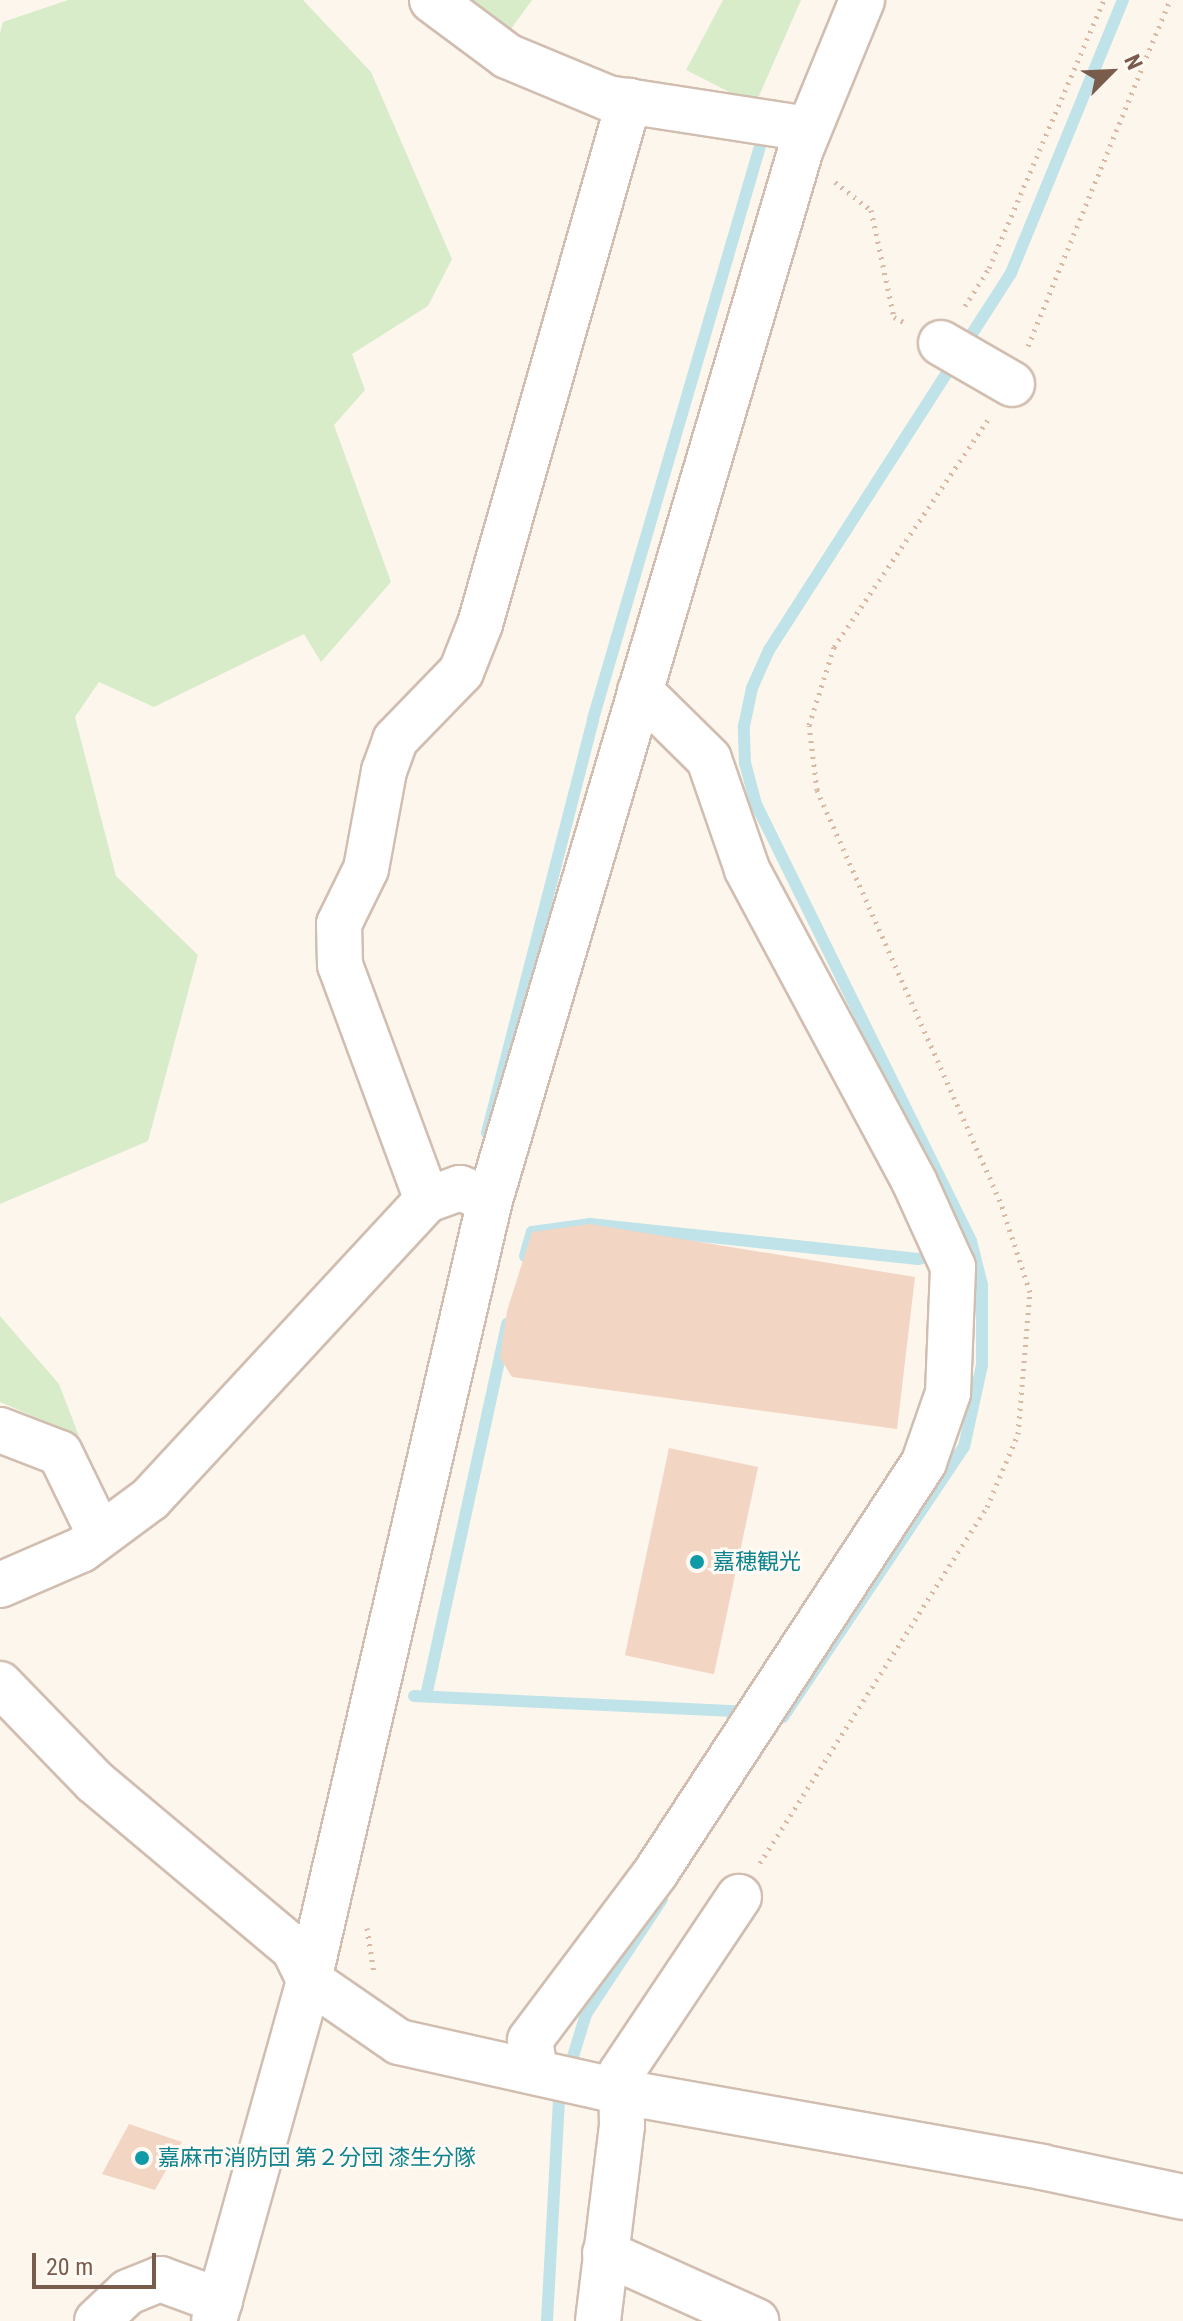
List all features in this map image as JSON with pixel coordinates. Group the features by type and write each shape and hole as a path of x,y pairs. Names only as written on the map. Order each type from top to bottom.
{"street":[{"path":"432,0 507,56 608,98 804,142"},
{"path":"97,2321 128,2292 160,2279 217,2311 309,1980 490,1200 804,142 862,0"},
{"path":"427,1200 340,965 339,924 366,869 384,771 395,740 461,672 480,624 629,101"},
{"path":"941,343 1012,384"},
{"path":"535,2071 530,2040 656,1872 924,1462 948,1393 953,1267 914,1181 747,869 709,759 640,691"},
{"path":"0,1585 81,1550 150,1499 427,1200 460,1188 490,1200"},
{"path":"0,1430 60,1453 100,1535"},
{"path":"0,1684 95,1782 294,1949 309,1980 399,2042 622,2092 1042,2167 1183,2197"},
{"path":"598,2321 622,2092 621,2073 739,1897"},
{"path":"605,2253 756,2321"}],"path":[{"path":"804,142 871,210 894,317 941,343 989,268 1104,0"},
{"path":"1012,384 1170,0"},
{"path":"369,1913 375,1983"}],"green space":[{"path":"68,0 303,0 371,72 452,259 428,306 352,354 365,390 334,425 391,582 321,662 304,634 154,707 99,682 75,717 116,876 198,955 148,1141 0,1204 0,33 3,22"},
{"path":"432,0 532,0 497,48"},
{"path":"723,0 801,0 755,105 686,70"},
{"path":"0,1316 59,1384 79,1436 0,1402"}],"building":[{"path":"590,1224 915,1277 897,1429 512,1377 500,1358 507,1311 532,1232"},
{"name":"嘉穂観光","path":"669,1448 758,1467 714,1674 625,1655"},
{"name":"嘉麻市消防団 第２分団 漆生分隊","path":"129,2124 182,2142 155,2190 102,2174"}],"waterway":[{"path":"783,1717 964,1447 982,1365 982,1285 971,1241 756,804 745,763 744,726 752,688 769,650 1011,273 1123,0"},
{"path":"487,1133 593,719 765,129"},
{"path":"525,1256 532,1232 590,1224 918,1259 940,1254"},
{"path":"426,1696 507,1324"},
{"path":"414,1696 751,1712"},
{"path":"547,2321 559,2102 586,2014 662,1899"}],"place":[{"name":"嘉穂観光","path":"697,1562"},
{"name":"嘉麻市消防団 第２分団 漆生分隊","path":"142,2158"}]}
